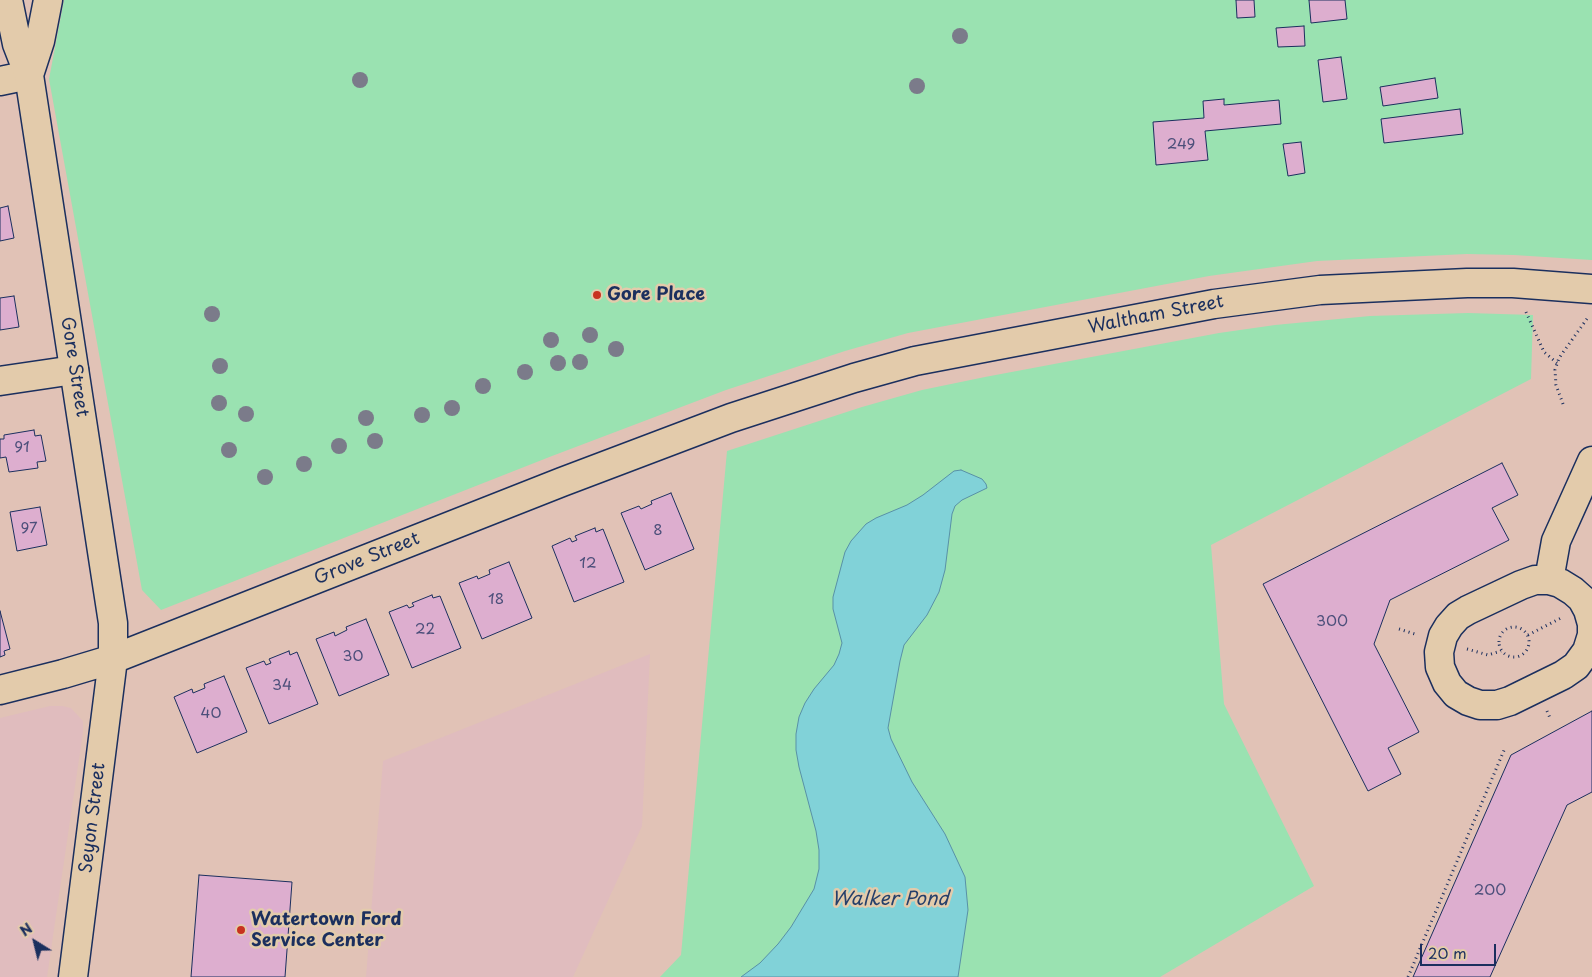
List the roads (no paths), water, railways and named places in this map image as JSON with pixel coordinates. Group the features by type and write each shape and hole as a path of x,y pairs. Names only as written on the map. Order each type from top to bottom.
{"street":[{"name":"Gore Street","path":"8,0 17,44 29,75 112,609 113,659"},
{"name":"Gore Street","path":"29,75 40,41 48,0"},
{"path":"0,81 29,75"},
{"name":"Waltham Street","path":"731,418 854,378 915,361 1214,304 1272,295 1368,286 1467,282 1513,283 1592,289"},
{"path":"0,382 74,370"},
{"name":"Grove Street","path":"0,690 113,659 562,482 731,418"},
{"path":"1549,580 1556,542 1592,460"},
{"path":"1535,580 1549,580 1560,583 1582,599 1592,624 1592,636 1587,651 1576,666 1510,701 1497,705 1480,705 1456,694 1447,683 1440,667 1439,652 1443,636 1449,626 1458,616 1468,610 1521,584 1535,580"},
{"name":"Seyon Street","path":"73,977 113,659"}],"water":[{"name":"Walker Pond","path":"961,470 982,479 987,488 962,500 955,506 952,514 945,570 939,592 927,615 904,645 888,728 891,739 912,782 945,834 965,877 968,910 958,977 741,977 760,963 791,927 814,889 819,869 816,831 799,767 796,734 799,717 805,703 834,665 842,643 833,609 833,597 845,552 851,541 866,524 907,505 954,471"}],"place":[{"name":"Gore Place","path":"597,295"},
{"name":"Watertown Ford Service Center","path":"241,930"}]}
